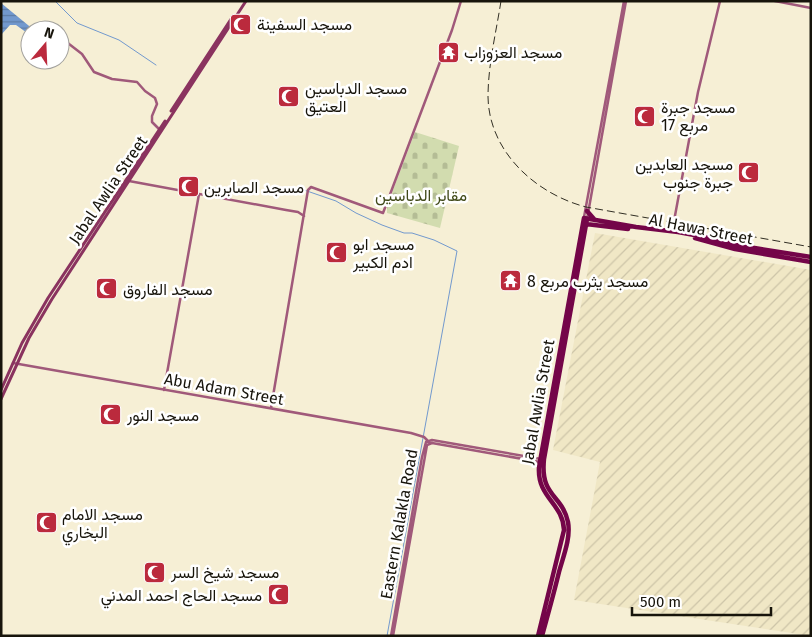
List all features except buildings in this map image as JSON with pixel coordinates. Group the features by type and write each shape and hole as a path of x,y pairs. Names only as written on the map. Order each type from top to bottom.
{"highway":[{"path":"587,211 596,220"},
{"name":"Al Hawa Street","path":"585,221 596,220 667,230 716,239 736,245 811,257"},
{"name":"Al Hawa Street","path":"585,221 605,226 691,237 735,249 811,262"},
{"name":"Jabal Awlia Street","path":"538,636 564,530 561,514 542,488 538,475 585,231 585,221"},
{"name":"Jabal Awlia Street","path":"542,636 566,547 569,528 564,510 546,486 543,477 542,460 585,221"},
{"path":"585,231 591,227 605,226"}],"main road":[{"name":"Jabal Awlia Street","path":"1,390 52,299 245,1"},
{"name":"Jabal Awlia Street","path":"128,180 245,1"},
{"name":"Jabal Awlia Street","path":"1,399 15,364"}],"street":[{"path":"271,408 304,210 310,186 383,213 452,30 461,1"},
{"path":"585,221 625,1"},
{"path":"585,221 625,1"},
{"path":"678,232 674,228 673,223 698,92 720,1"},
{"path":"775,1 811,8"},
{"path":"70,45 82,54 94,72 112,79 137,82 154,97 157,104 152,116 152,122 160,130"},
{"path":"128,180 298,212 304,216"},
{"path":"164,390 199,194"},
{"path":"298,212 304,210"},
{"path":"667,230 673,223"},
{"name":"Abu Adam Street","path":"15,364 411,433 424,437 430,442"},
{"name":"Eastern Kalakla Road","path":"392,636 425,444 430,442 542,460"}],"shaded area":[{"path":"595,233 811,270 811,636 574,600 600,462 553,450"}],"green space":[{"name":"مقابر الدباسين","path":"415,132 459,146 440,228 387,213 387,206"}],"water":[{"path":"1,3 22,20 20,20 20,28 16,25 10,25 1,35"}],"waterway":[{"path":"55,1 77,23 119,40 156,65"},
{"path":"304,190 336,201 382,225 404,233 412,233 434,240 457,251 387,636"}],"railway":[{"path":"501,1 489,73 488,97 490,117 506,153 533,181 567,201 586,207 811,247"}],"place":[{"name":"مسجد السفينة","path":"241,24"},
{"name":"مسجد العزوزاب","path":"448,52"},
{"name":"مسجد الدباسين العتيق","path":"289,97"},
{"name":"مسجد جبرة مربع 17","path":"645,116"},
{"name":"مسجد العابدين جبرة جنوب","path":"749,173"},
{"name":"مسجد الصابرين","path":"188,187"},
{"name":"مسجد ابو ادم الكبير","path":"337,253"},
{"name":"مسجد يثرب مربع 8","path":"511,281"},
{"name":"مسجد الفاروق","path":"107,289"},
{"name":"مسجد النور","path":"111,415"},
{"name":"مسجد الامام البخاري","path":"46,523"},
{"name":"مسجد شيخ السر","path":"155,572"},
{"name":"مسجد الحاج احمد المدني","path":"278,595"}]}
